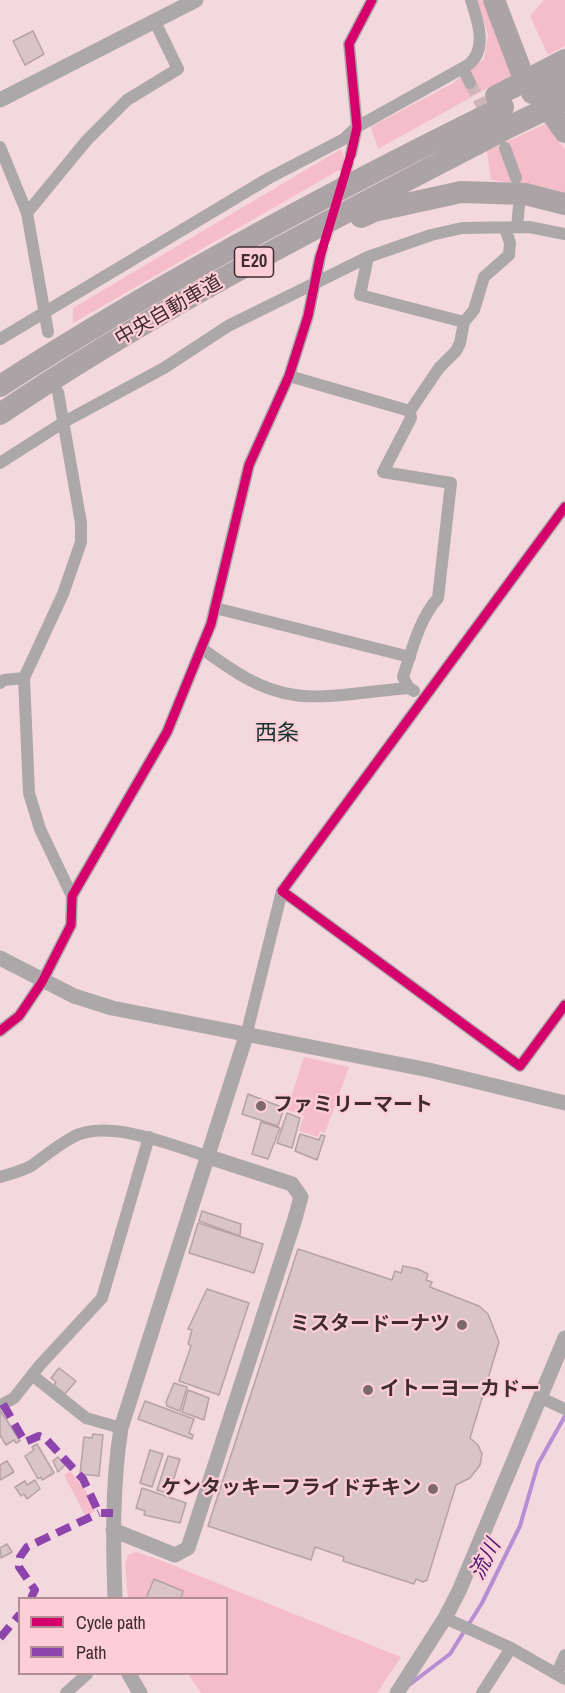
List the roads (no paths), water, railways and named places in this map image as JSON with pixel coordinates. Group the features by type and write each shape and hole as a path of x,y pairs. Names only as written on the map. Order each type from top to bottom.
{"highway":[{"path":"494,0 521,71 565,132"},
{"path":"508,0 532,62 565,110"},
{"path":"505,109 565,60"},
{"name":"中央自動車道","path":"0,414 92,356 298,237 505,109 565,78"},
{"name":"中央自動車道","path":"0,386 142,300 370,172 412,142 505,109 565,100"},
{"path":"92,356 121,348 258,269 374,211 461,192 525,194 565,204"}],"street":[{"path":"0,100 196,0"},
{"path":"351,154 357,127 349,44 372,0"},
{"path":"0,339 269,178 344,140 357,127 473,61 481,45 471,0"},
{"path":"27,213 87,140 127,100 178,69 154,20"},
{"path":"463,68 470,83"},
{"path":"0,147 27,213 48,332"},
{"path":"505,148 516,178"},
{"path":"424,697 409,688 403,677 427,610 438,598 451,483 383,472 411,418 410,411 439,368 456,351 464,322 474,310 484,277 509,255 511,227 519,206"},
{"path":"0,463 64,422 164,368 228,326 368,257 430,235 462,228 511,227 565,234"},
{"path":"72,896 167,732 201,648 214,608 249,465 289,376 316,282 320,257"},
{"path":"368,257 360,295 464,322"},
{"path":"289,376 410,411"},
{"path":"0,1030 19,1016 42,982 71,925 72,896 40,829 29,793 24,678 63,594 81,543 81,523 58,392"},
{"path":"115,1597 114,1472 121,1428 209,1158 246,1036 282,891 565,507"},
{"path":"214,608 410,657"},
{"path":"201,648 239,675 269,689 296,696 409,688"},
{"path":"0,683 4,680 24,678"},
{"path":"282,891 520,1066 565,1005"},
{"path":"0,958 42,982 112,1008 429,1070 565,1103"},
{"path":"0,1177 29,1167 76,1135 114,1131 148,1137 292,1184 301,1197 188,1548 176,1555 113,1530"},
{"path":"3,1404 15,1398 32,1375 102,1298 148,1137"},
{"path":"397,1693 445,1618 492,1517 565,1338"},
{"path":"32,1375 86,1418 121,1428"},
{"path":"541,1398 565,1409"},
{"path":"445,1618 511,1648 561,1676 565,1655"},
{"path":"482,1693 511,1648"},
{"path":"66,1693 86,1675"},
{"path":"130,1675 140,1693"}],"waterway":[{"name":"流川","path":"409,1685 450,1654 482,1603 520,1526 538,1464 565,1416"}],"tunnel":[{"path":"470,83 489,119"},
{"path":"340,190 351,154"},
{"path":"320,257 331,221"}],"place":[{"name":"ファミリーマート","path":"261,1106"},
{"name":"ミスタードーナツ","path":"462,1325"},
{"name":"イトーヨーカドー","path":"368,1390"},
{"name":"ケンタッキーフライドチキン","path":"433,1489"}],"district":[{"name":"西条","path":"277,734"}]}
